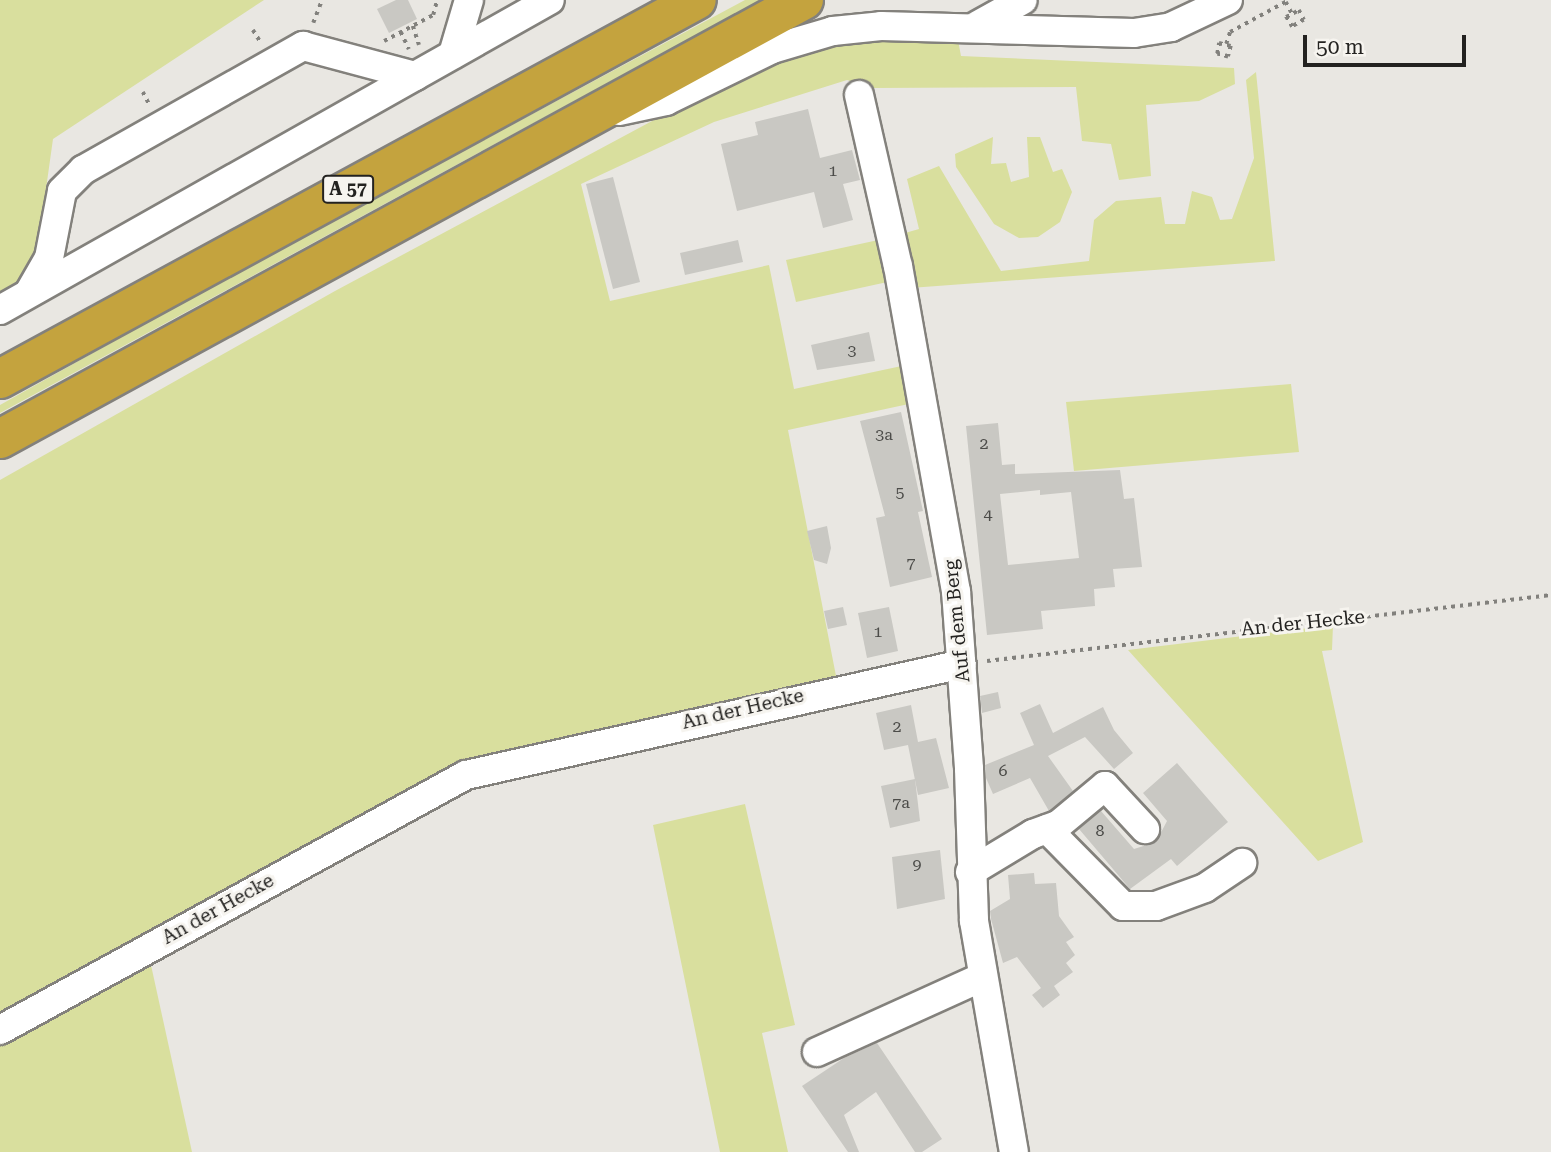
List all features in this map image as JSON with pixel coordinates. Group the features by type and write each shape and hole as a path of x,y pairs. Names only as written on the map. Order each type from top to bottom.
{"highway":[{"name":"A 57","path":"0,379 697,0"},
{"name":"A 57","path":"0,439 585,117 804,0"}],"street":[{"path":"453,54 469,0"},
{"path":"0,310 550,0"},
{"path":"976,26 998,18 1023,0"},
{"path":"585,117 666,101 772,49 833,32 881,26 976,26 1152,32 1188,21 1228,0"},
{"path":"30,292 49,258 62,191 83,170 303,46 415,76"},
{"name":"Auf dem Berg","path":"859,95 929,430 956,592 962,664 970,872 997,1126 1014,1152"},
{"name":"An der Hecke","path":"0,1030 466,775 962,664"},
{"path":"970,872 1067,819 1105,786 1145,829"},
{"path":"1047,829 1123,906 1156,906 1205,888 1242,863"},
{"path":"817,1052 982,976"}],"path":[{"path":"377,45 433,15 437,0"},
{"path":"1226,44 1230,32 1288,1 1292,14"},
{"path":"1298,10 1304,20 1292,27 1286,17 1292,14 1298,10"},
{"path":"401,32 410,50 422,43 413,26"},
{"path":"1219,43 1226,44 1231,46 1228,57 1217,54 1219,43"},
{"name":"An der Hecke","path":"962,664 1551,595"}],"green space":[{"path":"0,0 264,0 53,139 37,253 25,276 0,296"},
{"path":"745,0 760,0 0,413 0,405 232,275"},
{"path":"957,35 961,56 1234,68 1235,84 1199,101 1146,105 1151,176 1119,180 1111,144 1082,141 1076,87 873,88 847,80 714,122 581,184 610,301 769,265 794,389 911,364 918,402 788,430 837,681 474,762 0,1021 0,480 335,291 749,69 841,41"},
{"path":"1256,72 1275,261 910,288 898,235 919,229 907,179 939,166 1001,271 1089,261 1094,220 1116,201 1161,197 1165,224 1185,224 1192,191 1212,197 1220,220 1232,219 1254,158 1246,80"},
{"path":"993,137 991,164 1006,163 1011,182 1029,177 1027,137 1040,137 1053,172 1062,169 1072,192 1060,222 1038,237 1019,238 994,224 956,167 955,154"},
{"path":"883,239 892,281 796,302 786,260"},
{"path":"1291,384 1299,452 1074,471 1066,402"},
{"path":"1333,625 1332,650 1322,651 1363,842 1318,861 1128,650"},
{"path":"745,804 795,1025 762,1033 788,1152 720,1152 653,825"},
{"path":"149,956 192,1152 0,1152 0,1038"}],"building":[{"path":"396,0 408,0 417,19 389,33 377,9"},
{"path":"808,109 820,158 852,150 860,180 843,184 853,220 823,228 814,192 737,211 721,144 758,135 755,122"},
{"path":"613,177 640,282 613,289 586,184"},
{"path":"738,240 743,262 685,275 680,253"},
{"path":"869,332 875,361 817,370 811,345"},
{"path":"901,412 923,511 918,512 932,577 890,587 876,518 885,516 860,421"},
{"path":"998,423 1002,465 1015,464 1015,474 1120,470 1124,499 1134,498 1142,567 1113,569 1115,587 1094,589 1095,606 1041,611 1043,629 987,635 966,426","holes":["1040,490 1040,495 1071,492 1079,558 1008,565 1000,494"]},
{"path":"827,526 831,548 827,564 814,560 807,531"},
{"path":"843,607 847,625 828,629 824,611"},
{"path":"889,607 898,651 867,658 858,613"},
{"path":"998,692 1001,708 982,713 980,696"},
{"path":"1040,704 1053,733 1103,707 1114,730 1133,753 1114,769 1085,737 1048,756 1073,791 1049,811 1030,778 993,794 986,778 985,765 1034,745 1020,713"},
{"path":"911,705 918,742 936,738 949,788 918,795 908,745 884,750 876,713"},
{"path":"1177,763 1228,822 1177,866 1171,859 1130,889 1079,829 1101,811 1134,849 1156,842 1167,821 1143,793"},
{"path":"915,779 920,821 890,828 881,786"},
{"path":"940,850 945,899 897,909 892,857"},
{"path":"1034,873 1035,884 1056,883 1059,916 1074,937 1066,942 1075,955 1066,963 1073,972 1054,986 1060,995 1043,1008 1032,995 1041,988 1017,957 1003,963 990,911 1010,899 1008,875"},
{"path":"877,1043 942,1139 922,1152 915,1152 876,1092 844,1115 859,1152 848,1152 802,1086 844,1058"}]}
